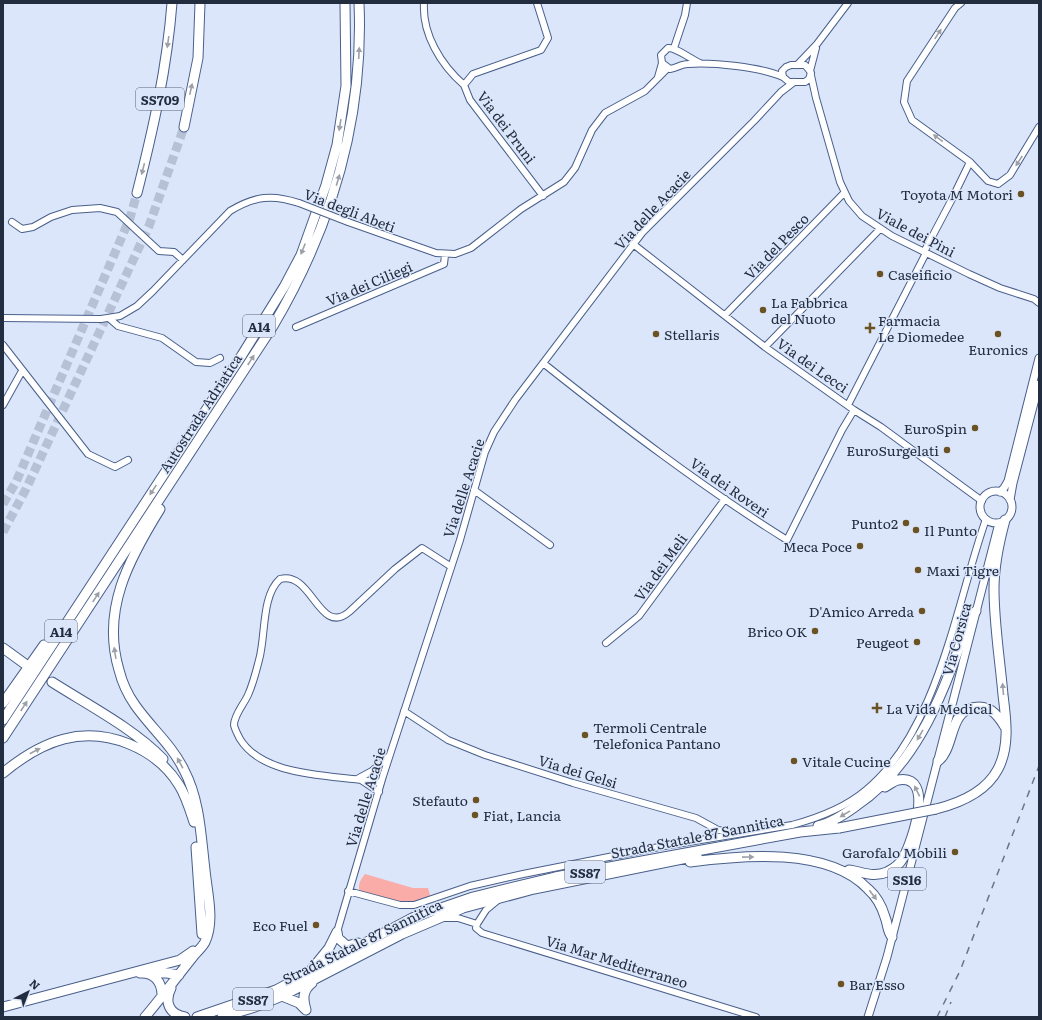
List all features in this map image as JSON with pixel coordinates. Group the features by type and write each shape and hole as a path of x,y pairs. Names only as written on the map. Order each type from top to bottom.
{"highway":[{"name":"SS709","path":"137,193 162,87 172,3"},
{"name":"SS709","path":"184,128 198,58 200,3"},
{"name":"Autostrada Adriatica","path":"3,720 118,542 242,355 284,287 301,255 326,185 337,145 346,86 345,3"},
{"name":"Autostrada Adriatica","path":"3,738 230,392 294,290 323,227 339,177 358,79 360,30 359,3"},
{"path":"145,1017 205,941 209,924 209,908 193,791 175,754 134,704 121,677 115,657 112,637 114,611 137,547 199,447 230,392"},
{"path":"800,832 839,828 952,805 968,797 984,786 999,767 1004,751 1006,728 994,588 1002,522"},
{"path":"3,703 75,599 118,542"},
{"path":"876,791 912,749 927,724 947,680 970,616 976,611"},
{"path":"3,648 25,664"},
{"path":"52,682 151,748 180,780 197,813"},
{"path":"938,761 945,754 957,721 970,709 981,707 992,711 1006,728"},
{"path":"3,773 23,757 46,745 64,739 81,736 115,740 132,745 157,760 179,784 194,822"},
{"path":"800,832 822,825 842,816 876,791 899,779 908,781 916,787 920,797 920,803 907,850 900,862 884,873 872,875 850,870 843,871"},
{"path":"180,780 185,790 194,822 203,927 199,945 193,957"},
{"name":"SS87","path":"681,861 839,828"},
{"name":"Strada Statale 87 Sannitica","path":"197,1017 252,1000 307,975 377,936 419,916 473,897 513,886 800,832"},
{"path":"681,861 740,857 781,858 814,862 843,871 861,882 873,894 883,912 888,932 892,937"},
{"name":"Strada Statale 87 Sannitica","path":"222,1017 255,1007 282,996 402,934 436,918 477,903 504,896 681,861"},
{"name":"SS87","path":"337,932 341,943 347,946 377,936"},
{"name":"SS87","path":"307,975 329,948 337,932"},
{"path":"3,1007 185,958 199,945"},
{"path":"166,964 172,966 177,978 168,996 169,1007 172,1013 185,1017"},
{"path":"147,973 158,981 162,996"},
{"path":"129,974 167,973 177,978"},
{"name":"SS87","path":"307,1014 303,998 306,988 319,978"},
{"name":"SS87","path":"282,996 299,1003 307,1014"}],"main road":[{"path":"1000,492 1008,481 1039,358"},
{"name":"Via Corsica","path":"938,761 976,611 1002,522 1012,510 1010,500 1013,483 1039,384"},
{"path":"1002,522 993,523 986,519 981,511 982,502 990,493 1000,492 1007,496 1010,500"},
{"name":"SS16","path":"868,1017 892,937 938,761"}],"street":[{"path":"424,3 423,13 426,30 433,45 440,58 464,85"},
{"name":"Via dei Pruni","path":"537,3 548,38 541,50 473,74 464,85 470,100 543,196"},
{"path":"674,48 685,15 687,3"},
{"path":"796,65 817,44 848,3"},
{"path":"961,3 955,8 907,81 904,102 912,120 970,162 988,181 998,184 1010,175 1039,127"},
{"path":"662,63 668,68 674,68 679,65 702,63 770,72 789,82 802,82 807,80 811,72 817,44"},
{"path":"658,77 662,63 661,57 663,51 668,48 674,48 680,53 702,63"},
{"path":"679,65 682,59 680,53"},
{"path":"770,72 784,69 788,65 805,65 811,72"},
{"path":"446,255 455,254 471,248 521,209 543,196 570,176 583,153 595,124 605,113 645,91 668,68"},
{"path":"783,78 784,69"},
{"name":"Viale dei Pini","path":"811,72 816,98 844,193 862,216 880,229 994,286 1037,300"},
{"name":"Via delle Acacie","path":"780,92 783,78"},
{"name":"Via delle Acacie","path":"337,932 383,776 485,452 494,432 515,400 633,244 660,214 754,121 780,92 794,82"},
{"name":"Viale dei Pini","path":"802,82 811,90 816,98"},
{"path":"848,405 970,162"},
{"name":"Via del Pesco","path":"725,315 844,193"},
{"name":"Via degli Abeti","path":"3,318 110,318 120,316 137,306 230,211 246,202 262,198 280,198 299,203 399,241 446,255"},
{"path":"12,222 22,229 33,227 51,217 72,210 100,208 117,212 159,251 174,252 183,260"},
{"path":"765,347 880,229"},
{"name":"Via dei Lecci","path":"633,244 765,347 854,410 881,426 982,502"},
{"name":"Via dei Ciliegi","path":"296,327 444,264 446,255"},
{"path":"110,318 118,326 162,338 196,362 210,363 220,358"},
{"path":"3,345 88,454 114,467 128,460"},
{"name":"Via dei Roveri","path":"543,363 598,406 725,499 787,540 839,435 854,410"},
{"path":"3,405 22,371"},
{"path":"474,490 550,545"},
{"name":"Via dei Meli","path":"606,643 639,616 725,499"},
{"path":"348,892 400,905 414,905 470,886 523,874 664,846 792,825 812,819 838,808 866,790 881,776 898,754 914,729 934,688 986,519"},
{"path":"381,783 358,778 297,772 277,766 250,751 236,732 235,719 248,695 261,654 270,595 276,582 280,578 286,577 300,582 328,616 335,619 342,618 395,569 422,548 450,566"},
{"name":"Via dei Gelsi","path":"404,711 448,740 485,755 573,783 696,818 718,830 735,833 752,832"},
{"path":"358,778 372,771 390,756"},
{"path":"372,771 383,776"},
{"path":"358,778 379,792"},
{"path":"436,918 458,918 477,924 486,910 504,896"},
{"name":"Via Mar Mediterraneo","path":"477,924 476,928 482,933 756,1017"}],"shaded area":[{"path":"365,874 413,888 428,888 430,895 428,898 410,903 402,903 360,892 359,885"}],"tunnel":[{"path":"3,532 26,489 149,226 184,127"},
{"path":"3,504 16,482 130,218 137,193"}],"railway":[{"path":"937,1017 960,971 1039,766"},
{"path":"945,1017 951,1002"}],"place":[{"name":"Toyota M Motori","path":"1021,194"},
{"name":"Caseificio","path":"880,274"},
{"name":"La Fabbrica del Nuoto","path":"763,310"},
{"name":"Farmacia Le Diomedee","path":"870,328"},
{"name":"Stellaris","path":"656,334"},
{"name":"Euronics","path":"998,334"},
{"name":"EuroSpin","path":"975,428"},
{"name":"EuroSurgelati","path":"947,450"},
{"name":"Punto2","path":"906,523"},
{"name":"Il Punto","path":"916,530"},
{"name":"Meca Poce","path":"860,546"},
{"name":"Maxi Tigre","path":"918,570"},
{"name":"D'Amico Arreda","path":"922,611"},
{"name":"Brico OK","path":"815,631"},
{"name":"Peugeot","path":"917,642"},
{"name":"La Vida Medical","path":"877,708"},
{"name":"Termoli Centrale Telefonica Pantano","path":"585,735"},
{"name":"Vitale Cucine","path":"794,761"},
{"name":"Stefauto","path":"476,800"},
{"name":"Fiat, Lancia","path":"475,815"},
{"name":"Garofalo Mobili","path":"955,852"},
{"name":"Eco Fuel","path":"316,925"},
{"name":"Bar Esso","path":"841,984"}]}
